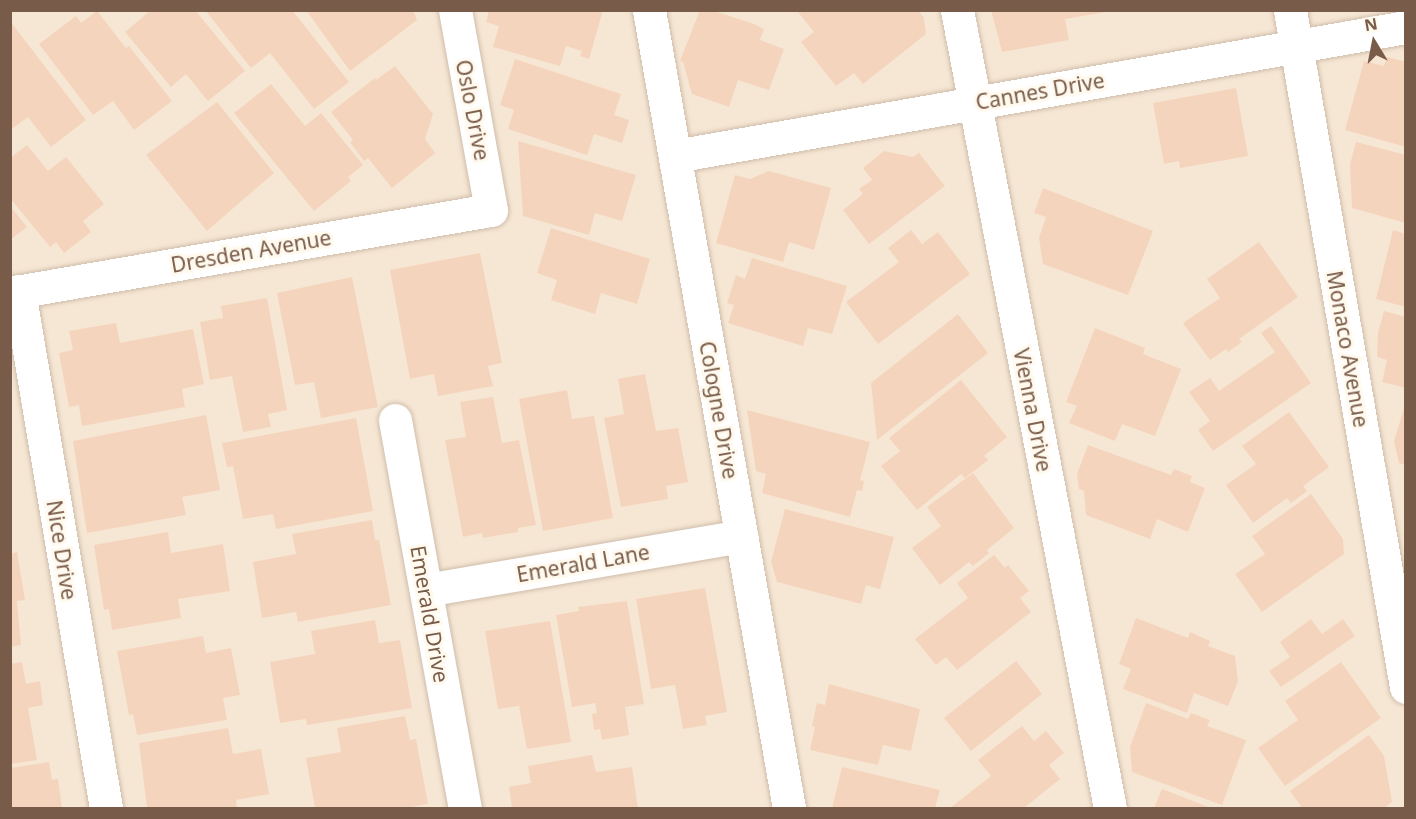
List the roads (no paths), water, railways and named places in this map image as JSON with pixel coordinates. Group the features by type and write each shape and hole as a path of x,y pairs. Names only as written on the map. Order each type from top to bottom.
{"street":[{"name":"Oslo Drive","path":"454,10 491,210"},
{"name":"Cologne Drive","path":"649,10 789,808"},
{"name":"Vienna Drive","path":"957,10 1110,808"},
{"name":"Monaco Avenue","path":"1290,10 1406,687"},
{"name":"Cannes Drive","path":"675,156 1406,27"},
{"name":"Dresden Avenue","path":"15,292 491,210"},
{"name":"Nice Drive","path":"15,292 105,808"},
{"name":"Emerald Drive","path":"395,420 465,808"},
{"name":"Emerald Lane","path":"426,590 741,536"}]}
